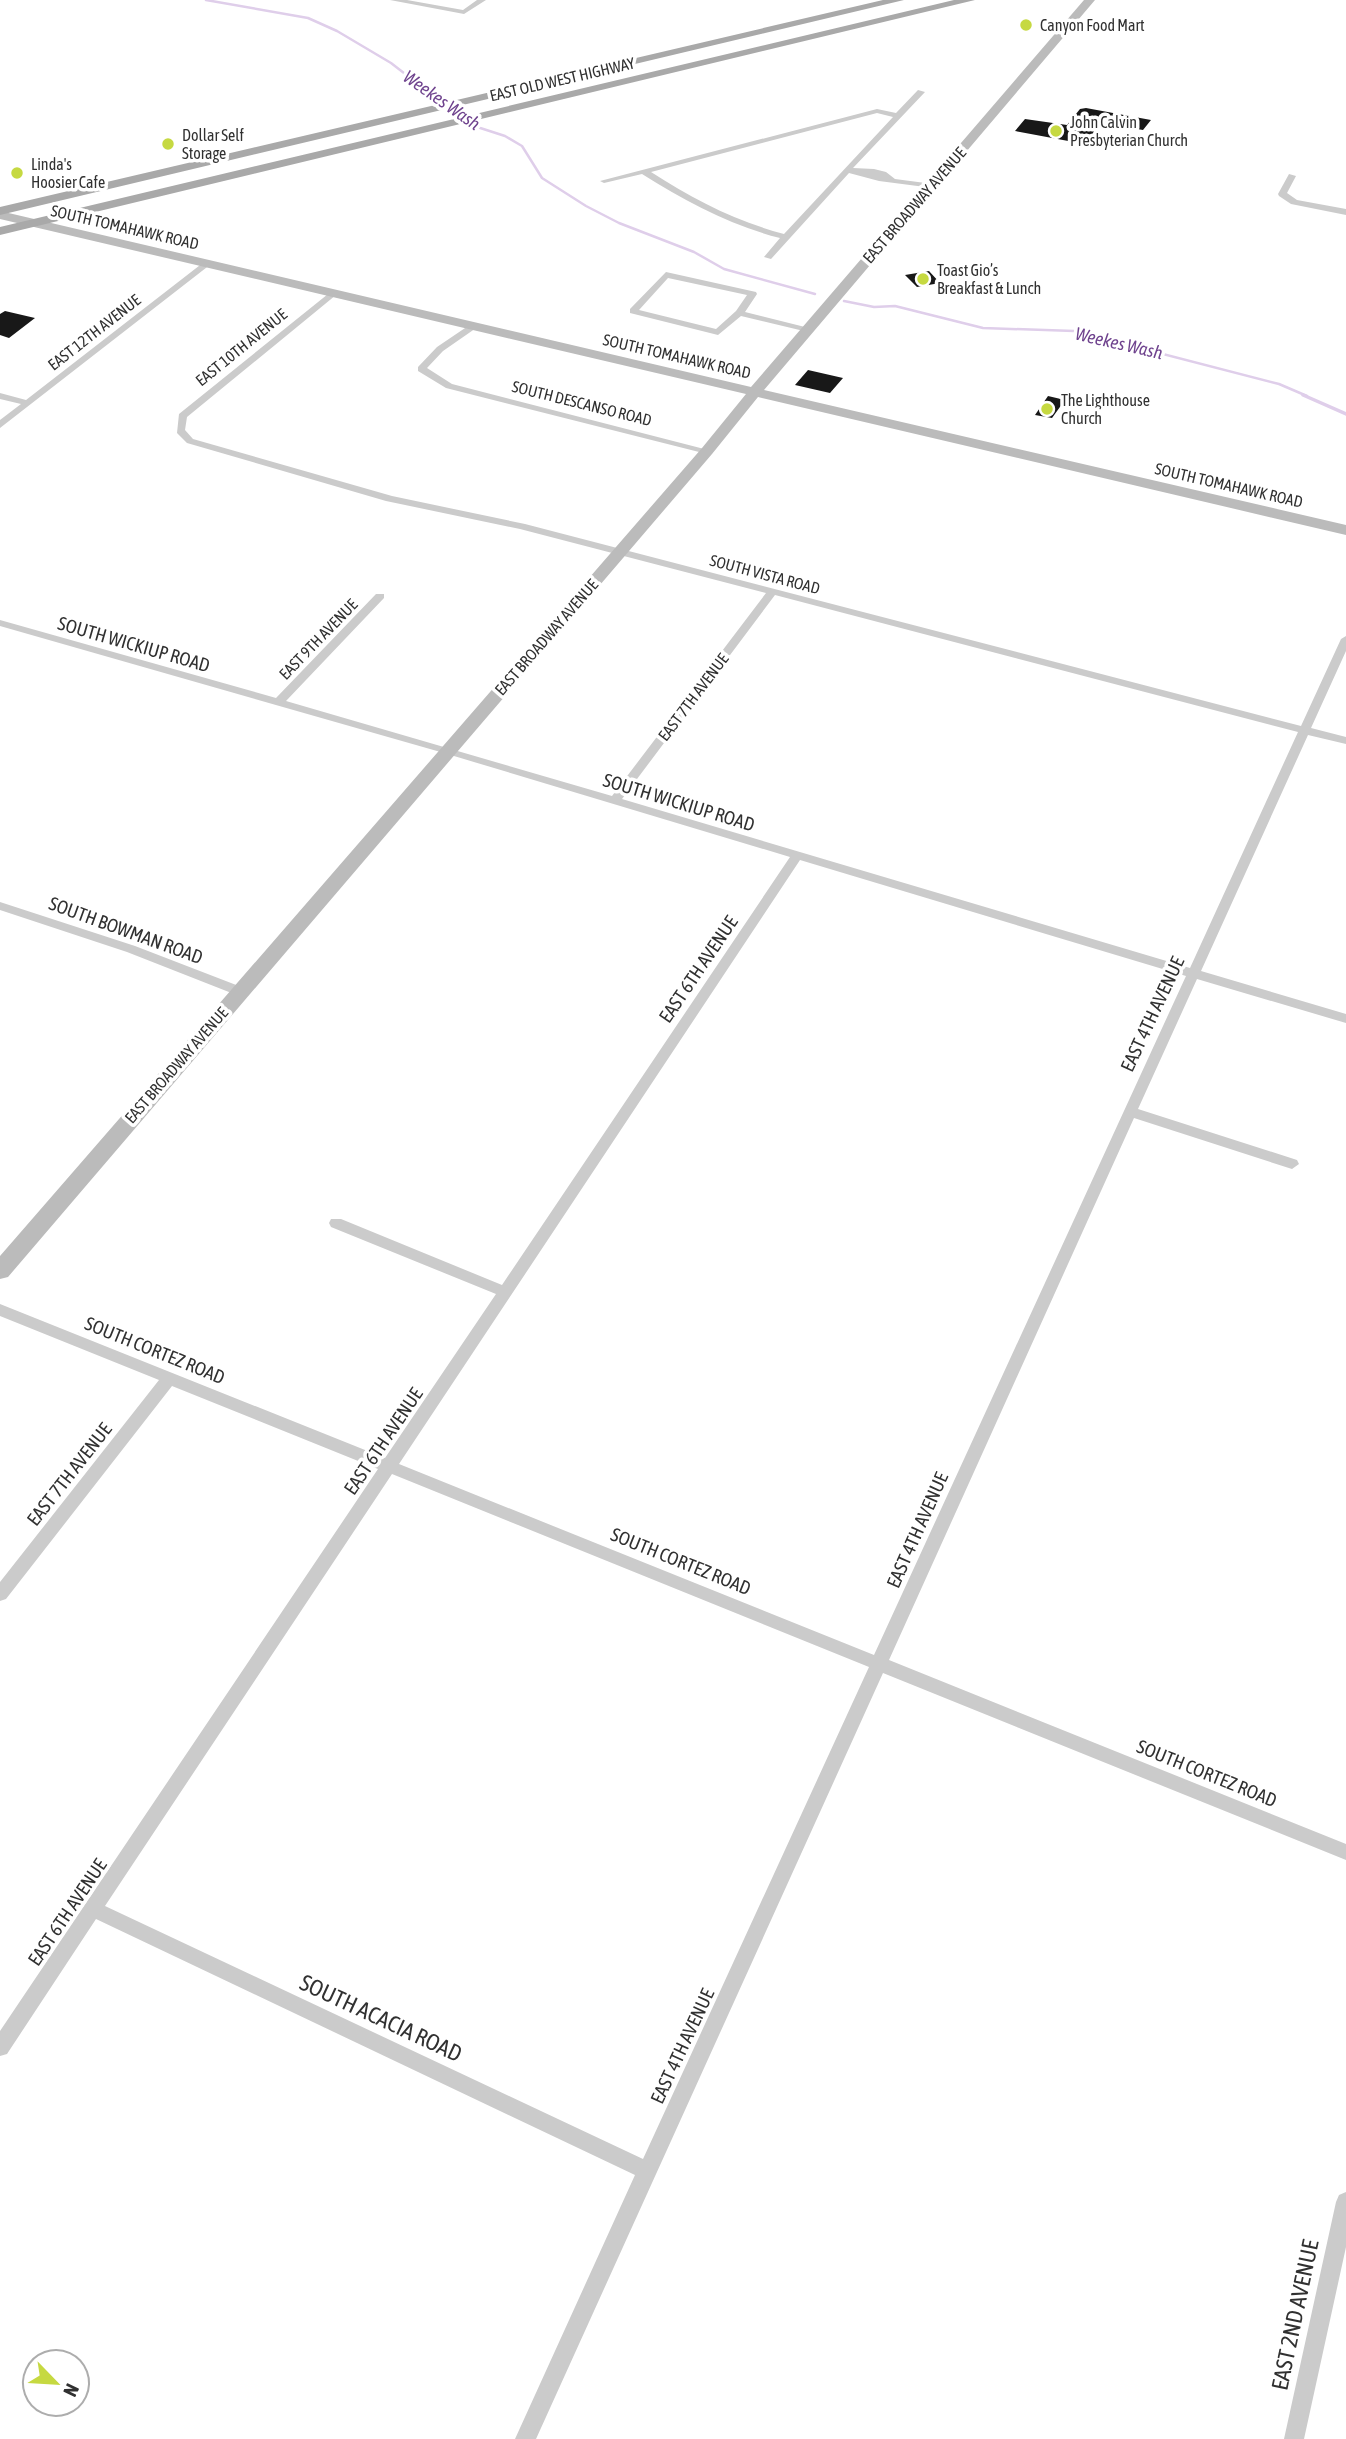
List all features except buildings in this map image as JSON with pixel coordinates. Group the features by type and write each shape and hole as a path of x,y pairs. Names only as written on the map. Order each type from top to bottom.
{"main road":[{"name":"EAST OLD WEST HIGHWAY","path":"0,213 898,0"},
{"name":"EAST OLD WEST HIGHWAY","path":"0,231 969,0"},
{"name":"EAST BROADWAY AVENUE","path":"0,1271 707,451 808,328 1090,0"},
{"path":"883,3 902,16"},
{"path":"590,73 608,86"},
{"name":"SOUTH TOMAHAWK ROAD","path":"0,213 32,223 753,393 1346,530"}],"street":[{"path":"394,0 464,12 482,0"},
{"path":"768,257 851,171 921,92"},
{"path":"604,181 877,111 898,116"},
{"path":"644,170 703,209 755,230 786,237"},
{"path":"851,171 865,170 886,175 891,179 930,186"},
{"path":"1292,176 1282,194 1294,202 1346,212"},
{"name":"EAST 12TH AVENUE","path":"0,425 207,264"},
{"path":"666,275 753,294 739,313 718,332 633,312 666,275"},
{"name":"EAST 10TH AVENUE","path":"180,432 181,416 333,293"},
{"path":"739,313 808,328"},
{"name":"SOUTH DESCANSO ROAD","path":"474,326 440,349 421,369 449,386 707,451"},
{"path":"0,396 29,403"},
{"name":"SOUTH VISTA ROAD","path":"180,432 190,441 390,499 522,526 1346,741"},
{"name":"EAST 7TH AVENUE","path":"615,801 772,592"},
{"name":"EAST 9TH AVENUE","path":"278,704 380,596"},
{"name":"SOUTH WICKIUP ROAD","path":"0,623 448,751 1346,1019"},
{"name":"EAST 4TH AVENUE","path":"525,2439 1346,639"},
{"name":"EAST 6TH AVENUE","path":"0,2047 797,856"},
{"name":"SOUTH BOWMAN ROAD","path":"0,906 131,949 239,991"},
{"path":"1130,1112 1292,1164"},
{"path":"336,1223 506,1292"},
{"name":"SOUTH CORTEZ ROAD","path":"0,1310 1346,1852"},
{"name":"EAST 7TH AVENUE","path":"0,1594 169,1378"},
{"name":"SOUTH ACACIA ROAD","path":"93,1909 648,2171"},
{"name":"EAST 2ND AVENUE","path":"1294,2439 1346,2202"}],"waterway":[{"name":"Weekes Wash","path":"206,0 308,18 337,31 391,63 471,125 505,136 522,146 542,178 586,206 619,223 694,252 724,269 815,294"},
{"name":"Weekes Wash","path":"844,301 874,307 895,306 983,328 1074,331 1279,384 1307,396"},
{"name":"Weekes Wash","path":"1303,395 1346,414"}],"place":[{"name":"Canyon Food Mart","path":"1026,25"},
{"name":"John Calvin Presbyterian Church","path":"1056,131"},
{"name":"Dollar Self Storage","path":"168,144"},
{"name":"Linda's Hoosier Cafe","path":"17,173"},
{"name":"Toast Gio’s Breakfast & Lunch","path":"923,279"},
{"name":"The Lighthouse Church","path":"1047,409"}]}
